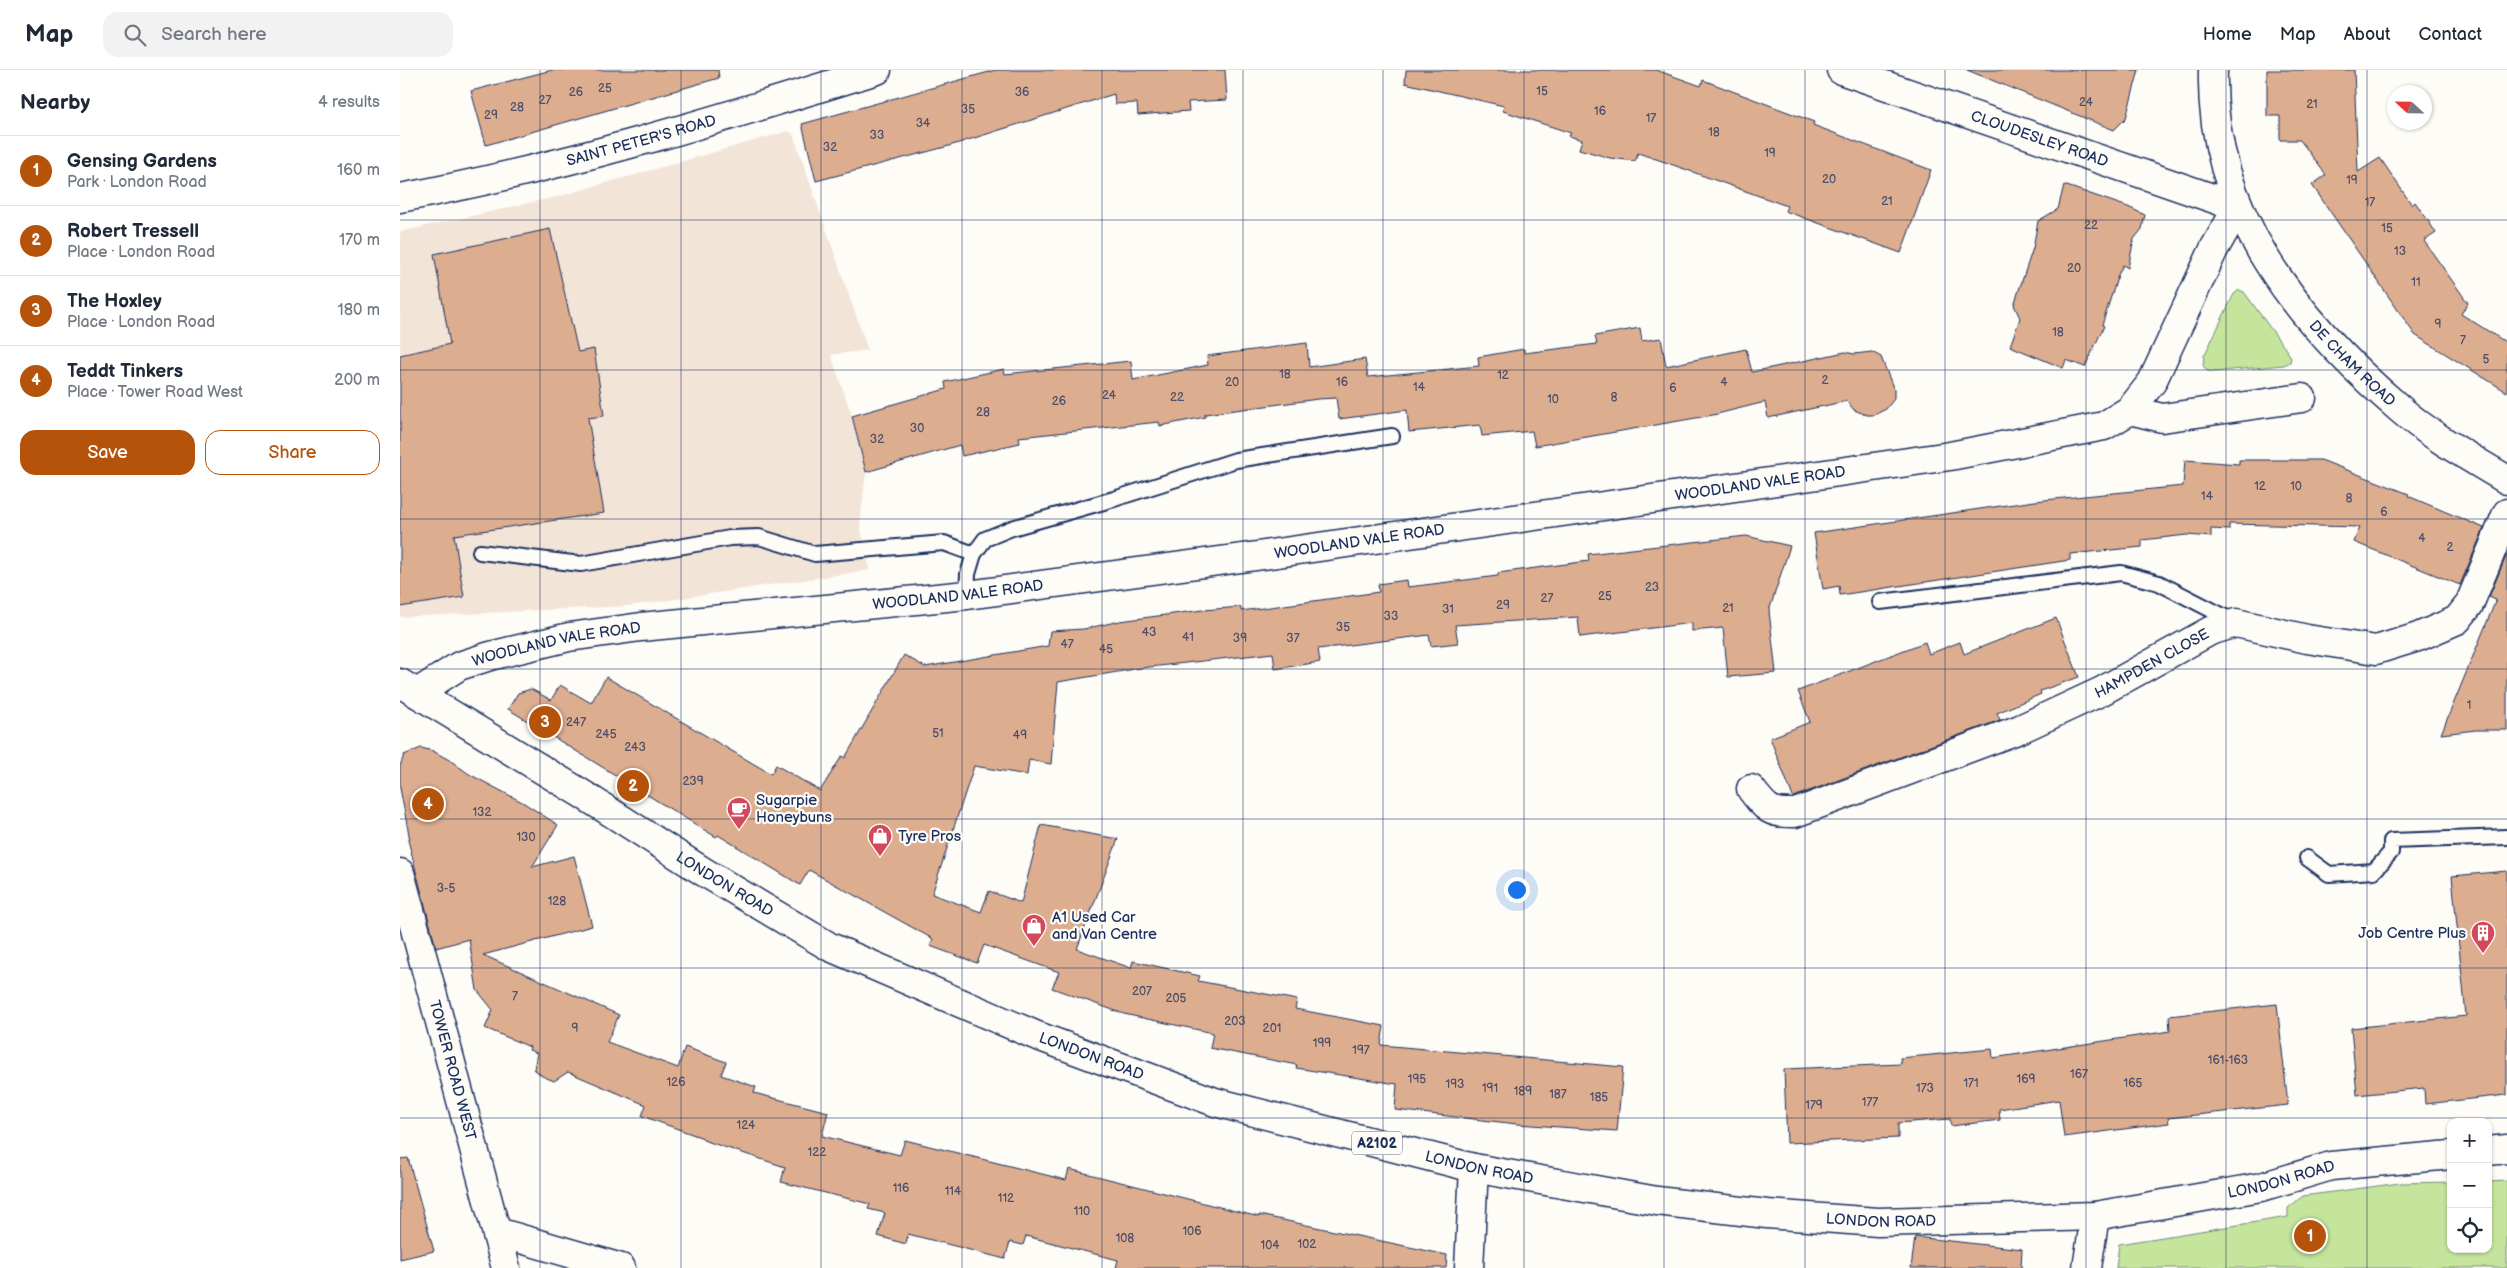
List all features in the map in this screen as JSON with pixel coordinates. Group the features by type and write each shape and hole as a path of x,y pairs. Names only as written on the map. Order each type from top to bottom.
{"street":[{"name":"SAINT PETER'S ROAD","path":"400,198 557,163 650,139 877,70"},
{"name":"CLOUDESLEY ROAD","path":"1841,70 2238,207"},
{"name":"DE CHAM ROAD","path":"2213,70 2212,92 2220,151 2238,207 2257,247 2292,298 2344,356 2400,410 2456,449 2507,480"},
{"path":"2238,207 2214,249 2152,382 2130,410 2162,418 2302,398"},
{"name":"WOODLAND VALE ROAD","path":"408,688 460,666 490,656 569,637 641,627 967,595 1264,555 1950,456 2104,426 2130,410"},
{"path":"2236,622 2307,639 2376,650 2418,637 2457,620 2469,604 2507,514"},
{"name":"HAMPDEN CLOSE","path":"1752,789 1764,808 1778,814 1795,813 2020,729 2102,690 2210,632 2236,622"},
{"name":"LONDON ROAD","path":"408,688 704,872 830,947 1035,1035 1215,1102 1474,1168 1657,1201 1776,1214 1878,1222 2095,1216 2261,1187 2330,1166 2447,1155"},
{"name":"TOWER ROAD WEST","path":"400,873 506,1268"},
{"path":"2492,1151 2507,1149"},
{"path":"1470,1268 1474,1168"},
{"path":"2087,1268 2095,1216"},
{"path":"496,1232 621,1268"}],"lane":[{"path":"967,595 968,574 974,554 985,539 1012,528 1114,499 1236,460 1392,436"},
{"path":"480,552 580,564 730,538 759,537 815,554 944,543 974,554"},
{"path":"1880,602 2121,573 2159,583 2236,622"},
{"path":"2307,858 2329,874 2374,871 2391,852 2391,841 2507,837"}],"shaded area":[{"path":"788,131 793,134 868,350 831,355 852,416 866,472 860,525 870,570 629,606 400,617 400,232 560,196"}],"green space":[{"path":"2239,290 2244,292 2287,351 2291,358 2290,362 2284,365 2212,372 2206,370 2203,365 2204,356 2234,294"},
{"path":"2507,1181 2507,1268 2116,1268 2119,1244 2288,1217 2288,1208 2303,1196 2400,1183 2447,1182 2447,1253 2492,1253 2492,1182"}],"building":[{"path":"552,70 718,70 719,78 486,145 471,91"},
{"path":"996,70 1225,70 1227,100 1188,102 1189,111 1138,115 1137,103 1115,104 1114,94 949,146 816,181 802,124"},
{"path":"1406,70 1656,70 1701,86 1703,80 1814,122 1813,125 1931,170 1901,253 1785,211 1787,206 1638,153 1635,161 1610,158 1579,149 1582,140 1569,136 1571,133 1503,111 1504,106 1405,83"},
{"path":"1967,70 2139,70 2126,118 2114,130"},
{"path":"2267,70 2354,70 2358,172 2380,158 2412,205 2415,202 2427,219 2436,233 2424,241 2468,303 2461,314 2507,343 2507,392 2415,335 2312,185 2326,175 2300,140 2280,140 2280,116 2267,116"},
{"path":"2064,185 2128,207 2145,215 2142,229 2134,239 2128,268 2123,265 2118,275 2102,325 2104,326 2085,367 2066,360 2063,368 2010,346 2020,318 2014,305 2033,248 2038,221 2058,209"},
{"path":"550,229 578,352 594,349 604,416 588,418 604,513 454,535 464,597 400,607 400,355 450,344 434,254"},
{"path":"1640,328 1642,341 1661,338 1666,366 1746,349 1752,372 1845,352 1854,354 1872,352 1881,357 1894,390 1894,399 1886,409 1874,415 1867,415 1854,410 1847,401 1768,418 1765,402 1713,415 1535,446 1532,431 1482,436 1480,425 1409,432 1407,410 1339,419 1336,398 1318,399 1205,414 1205,417 1160,426 1159,422 1019,437 1020,443 962,456 960,445 866,472 852,416 946,389 945,382 1004,369 1005,374 1131,361 1133,380 1208,365 1207,356 1307,343 1309,367 1365,359 1368,377 1479,366 1478,357 1524,349 1524,353 1597,344 1595,336"},
{"path":"2185,460 2239,464 2239,460 2321,460 2409,494 2408,496 2484,528 2460,585 2354,542 2360,527 2229,524 2229,530 2211,529 2211,537 2187,535 2142,540 2142,547 2070,554 2070,560 1840,595 1839,586 1823,589 1814,533 2035,501 2183,486"},
{"path":"1746,536 1790,546 1769,611 1776,673 1728,677 1723,628 1692,631 1692,623 1580,637 1578,617 1455,625 1458,643 1431,646 1429,635 1318,649 1320,662 1275,669 1273,653 1141,668 1058,682 1051,764 1029,760 1027,775 974,766 932,894 981,912 989,891 1021,903 1041,825 1118,839 1077,949 1131,968 1133,961 1200,976 1198,981 1297,1000 1295,1009 1384,1026 1381,1045 1623,1067 1617,1131 1517,1124 1395,1110 1397,1084 1296,1068 1297,1065 1210,1048 1213,1033 1124,1014 1052,988 1059,972 984,945 977,963 930,946 933,939 809,870 800,885 718,835 716,837 508,709 518,693 531,689 551,700 560,685 591,703 606,677 771,774 776,765 820,791 842,756 845,758 904,655 925,667 1048,646 1050,631 1084,629 1120,621 1203,610 1241,607 1241,611 1379,592 1378,584 1407,580 1408,587 1498,576 1498,573 1589,561 1588,554"},
{"path":"2507,554 2507,730 2476,730 2441,734 2496,600 2489,597"},
{"path":"2056,618 2079,677 2040,691 2041,694 1997,713 2000,720 1793,797 1770,738 1810,722 1798,691 1925,642 1929,654 1960,642 1964,654"},
{"path":"421,748 433,751 451,761 469,774 524,803 558,825 532,867 574,856 592,926 483,955 619,1015 607,1042 678,1068 685,1047 726,1062 721,1075 756,1087 754,1093 828,1112 822,1136 900,1155 905,1140 1066,1180 1069,1169 1259,1217 1259,1215 1447,1255 1446,1268 1116,1268 1118,1260 1026,1236 1023,1245 1010,1242 1005,1259 908,1234 906,1244 878,1236 885,1213 868,1209 870,1204 781,1182 785,1167 703,1140 703,1138 642,1116 646,1105 568,1072 554,1081 542,1076 534,1069 537,1053 529,1050 530,1047 485,1028 493,1010 477,990 469,939 436,948 408,840 410,840 400,788 400,766 404,755"},
{"name":"Job Centre Plus","path":"2507,871 2507,1095 2425,1104 2424,1088 2357,1095 2351,1028 2466,1016 2452,876"},
{"path":"2277,1004 2288,1105 2168,1118 2169,1123 2064,1137 2059,1100 1999,1109 2000,1120 1951,1126 1950,1119 1898,1123 1898,1138 1787,1143 1784,1069 1901,1064 1900,1058 1992,1049 1993,1058 2170,1031 2169,1016"},
{"path":"408,1158 434,1251 400,1259 400,1159"},
{"path":"1915,1237 2022,1249 2021,1268 1911,1268"}],"place":[{"name":"The Hoxley","path":"545,722"},
{"name":"Robert Tressell","path":"633,786"},
{"name":"Teddt Tinkers","path":"428,804"},
{"name":"Sugarpie Honeybuns","path":"739,830"},
{"name":"Tyre Pros","path":"880,857"},
{"name":"A1 Used Car and Van Centre","path":"1034,947"},
{"name":"Job Centre Plus","path":"2483,954"},
{"name":"Gensing Gardens","path":"2310,1236"}]}
